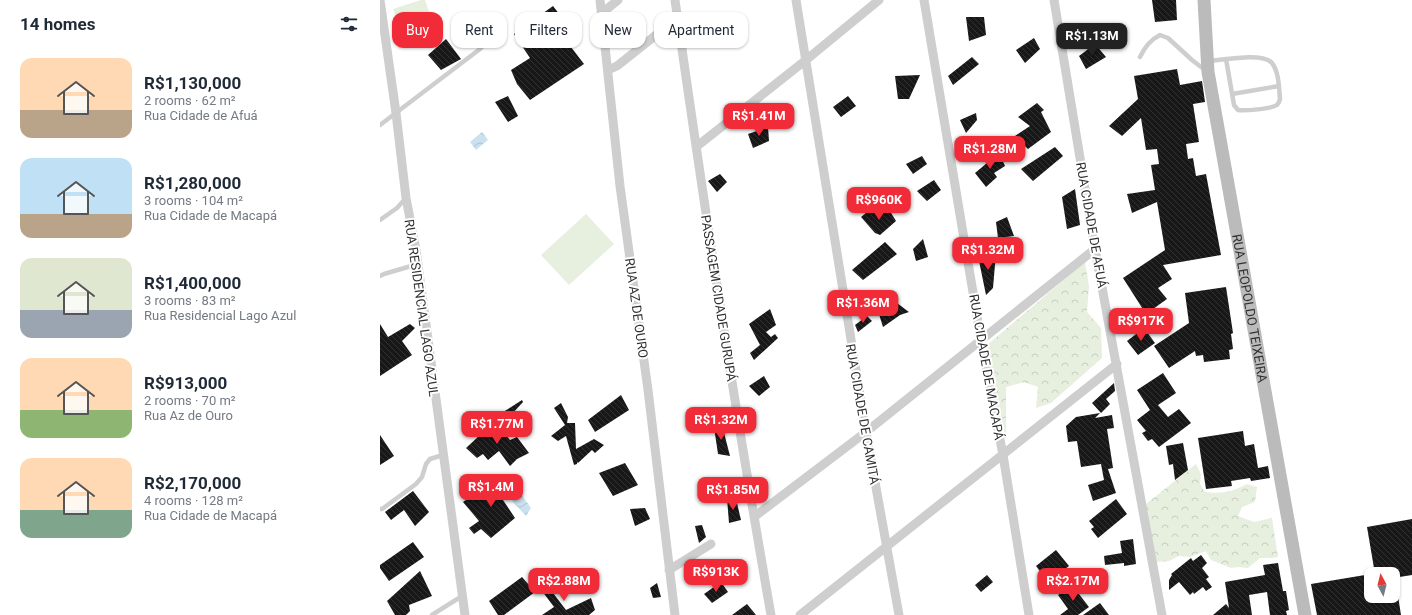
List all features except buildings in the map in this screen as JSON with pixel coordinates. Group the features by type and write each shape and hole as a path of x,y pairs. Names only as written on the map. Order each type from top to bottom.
{"main road":[{"name":"RUA LEOPOLDO TEIXEIRA","path":"1204,0 1207,66 1305,615"}],"street":[{"name":"RUA RESIDENCIAL LAGO AZUL","path":"380,0 406,198 418,264 465,615"},
{"name":"RUA AZ DE OURO","path":"600,0 602,12"},
{"path":"603,12 618,0"},
{"name":"PASSAGEM CIDADE GURUPÁ","path":"675,0 696,147 754,517 771,615"},
{"name":"RUA CIDADE DE CAMITÁ","path":"796,0 866,432 899,615"},
{"path":"696,147 879,0"},
{"name":"RUA CIDADE DE MACAPÁ","path":"924,0 981,340 1003,455 1029,615"},
{"name":"RUA CIDADE DE AFUÁ","path":"1054,0 1095,250 1162,615"},
{"path":"608,70 617,66 654,37"},
{"name":"RUA AZ DE OURO","path":"606,48 620,186 648,390 675,615"},
{"path":"754,517 866,432 1095,250"},
{"path":"800,615 1117,364"},
{"path":"669,570 711,544"}],"lane":[{"path":"1140,57 1147,44 1160,35 1168,38 1192,60 1207,66 1226,59 1257,57 1266,58 1272,63 1275,69 1279,86 1280,99 1278,104 1275,106 1242,111 1238,110 1234,106 1226,59"},
{"path":"380,125 481,48"},
{"path":"1232,94 1279,86"},
{"path":"380,220 397,208 406,198"},
{"path":"380,276 418,264"},
{"path":"380,509 416,484 422,477 426,464 430,459 443,454"},
{"path":"432,615 462,596"}],"green space":[{"path":"425,0 429,12 394,12 393,9"},
{"path":"586,214 614,244 569,285 541,255"},
{"path":"1085,262 1089,286 1087,312 1101,328 1102,358 1051,403 1036,408 1038,387 1024,382 1006,387 1006,439 986,346"},
{"path":"1196,464 1201,474 1200,484 1205,492 1227,492 1247,484 1257,487 1255,502 1242,507 1238,516 1254,522 1272,518 1278,557 1260,558 1248,568 1231,568 1211,560 1206,551 1190,557 1179,556 1169,561 1156,562 1146,504"}],"water":[{"path":"482,132 488,140 476,150 470,142"},
{"path":"521,494 531,508 526,516 512,501"}]}
